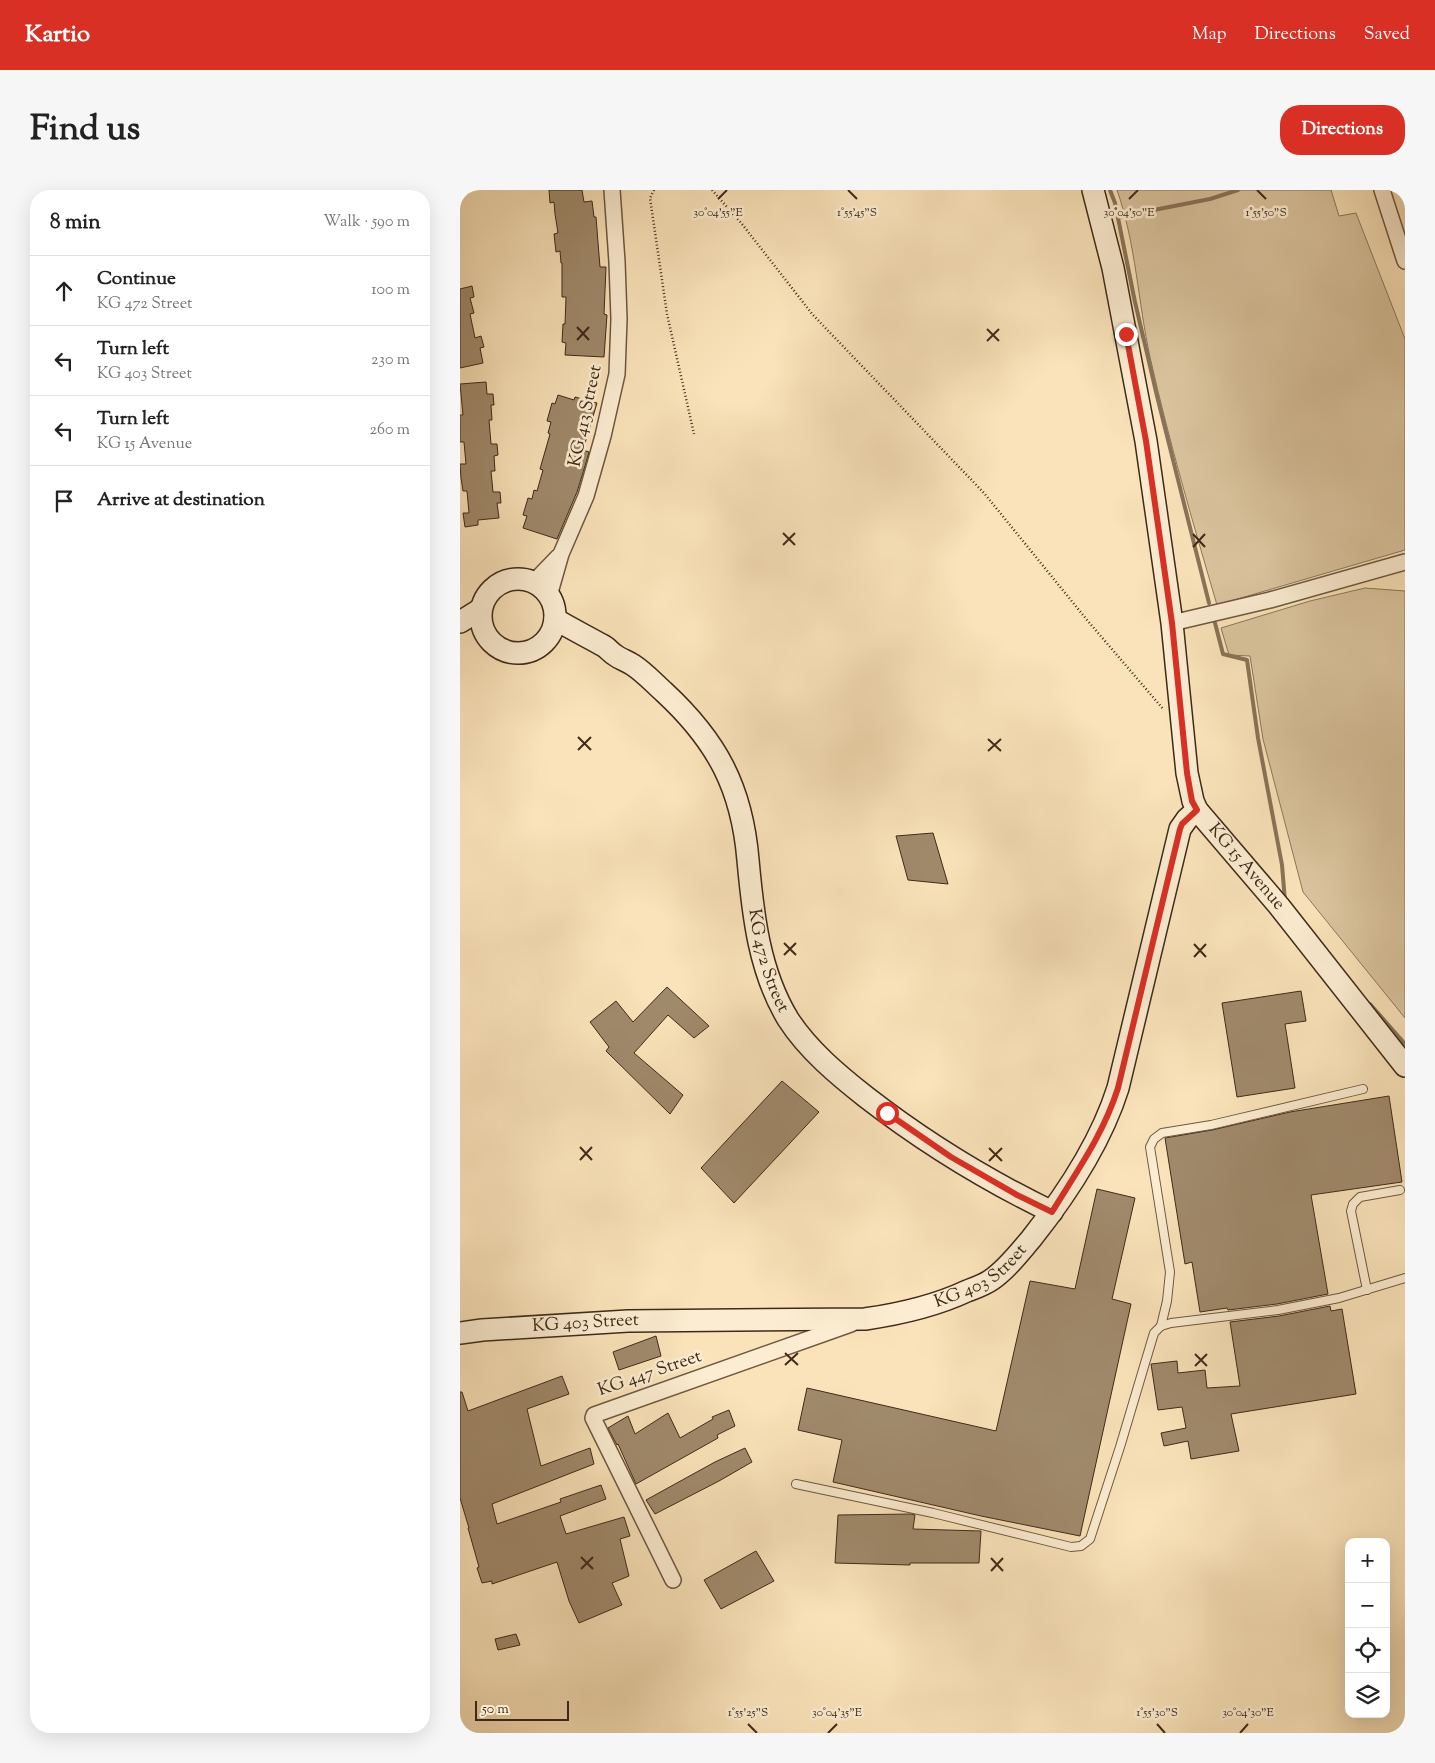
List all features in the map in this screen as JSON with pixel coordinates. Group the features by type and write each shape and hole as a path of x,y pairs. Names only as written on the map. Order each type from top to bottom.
{"main road":[{"name":"KG 15 Avenue","path":"1093,190 1114,268 1136,385 1172,623 1182,732 1192,801 1197,810 1279,906 1405,1066"},
{"path":"515,579 541,590 553,605 552,628 538,648 529,652 510,653 501,650 493,644 483,630 480,618 484,599 497,585 515,579"},
{"path":"460,624 481,608"},
{"path":"460,624 483,630"},
{"name":"KG 472 Street","path":"552,628 586,637 604,646 634,666 669,696 702,733 729,776 737,796 746,836 751,895 763,960 774,991 788,1019 804,1040 831,1067 887,1113 951,1157 1017,1195 1052,1212"},
{"name":"KG 403 Street","path":"460,1333 628,1321 864,1319 886,1316 953,1298 991,1280 1023,1248 1052,1212 1100,1134 1110,1113 1118,1088 1180,829 1182,824 1197,810"}],"street":[{"name":"KG 413 Street","path":"541,590 561,554 586,496 603,436 617,374 619,309 612,190"},
{"path":"1382,190 1405,261"},
{"path":"1172,623 1270,600 1405,562"},
{"name":"KG 447 Street","path":"673,1580 593,1418 594,1415 864,1319"}],"lane":[{"path":"1161,1326 1170,1272 1150,1146 1154,1139 1162,1133 1173,1130 1211,1125 1363,1089"},
{"path":"1367,1290 1350,1211 1353,1204 1360,1197 1400,1190"},
{"path":"796,1484 933,1513 1071,1547 1081,1546 1090,1539 1120,1448 1154,1333 1161,1326 1171,1323 1278,1310 1339,1298 1405,1278"}],"path":[{"path":"654,190 650,198 667,314 694,434"},
{"path":"712,190 742,224 814,315 984,493 1087,620 1182,732"}],"shaded area":[{"path":"1117,190 1331,190 1339,216 1356,213 1405,339 1405,550 1217,605 1157,388 1128,231"},
{"path":"1365,588 1405,591 1405,1018 1303,892 1263,739 1250,656 1229,655 1221,628 1310,601"}],"building":[{"path":"549,190 582,190 584,202 592,201 594,217 596,217 600,267 606,267 604,314 607,315 604,357 565,355 566,343 562,342 566,297 562,297 562,263 560,251 556,252 554,234 558,233 554,202 550,203"},
{"path":"472,286 474,297 470,298 474,313 470,314 475,338 481,336 484,347 480,348 483,363 460,368 460,289"},
{"path":"486,382 487,394 493,394 494,405 491,405 492,420 489,420 491,444 497,444 498,455 494,456 495,471 491,471 493,492 500,492 501,503 497,503 499,518 478,520 478,525 465,527 463,513 469,513 467,491 463,491 460,464 466,464 464,442 460,442 460,415 463,415 460,384"},
{"path":"558,395 574,400 575,397 597,403 583,450 589,452 585,466 577,492 557,539 523,528 527,516 523,515 528,498 532,499 534,490 537,491 543,470 540,469 550,434 548,433 551,422 547,421 552,403 555,404"},
{"path":"933,833 948,884 908,880 896,836"},
{"path":"667,987 709,1026 694,1038 668,1015 634,1053 683,1095 670,1114 606,1051 609,1047 590,1022 616,1001 633,1022"},
{"path":"1301,991 1306,1021 1285,1024 1295,1088 1237,1097 1222,1003"},
{"path":"782,1081 819,1112 734,1203 701,1168"},
{"path":"1389,1096 1402,1182 1311,1195 1328,1294 1277,1304 1200,1312 1192,1262 1185,1264 1165,1138 1212,1130 1290,1112"},
{"path":"1097,1189 1135,1198 1112,1299 1131,1304 1080,1536 981,1516 833,1482 842,1440 798,1430 807,1388 996,1431 1030,1281 1075,1289"},
{"path":"1330,1306 1331,1311 1342,1309 1356,1394 1231,1414 1239,1451 1191,1459 1188,1441 1164,1446 1161,1433 1186,1428 1182,1407 1158,1410 1151,1364 1177,1361 1178,1373 1205,1370 1207,1388 1240,1386 1230,1322 1279,1316"},
{"path":"656,1336 661,1356 619,1370 613,1352"},
{"path":"562,1376 569,1394 527,1409 541,1466 590,1448 594,1464 492,1504 497,1524 561,1502 560,1499 601,1485 606,1499 560,1516 566,1534 624,1517 630,1536 620,1539 629,1576 612,1583 622,1605 579,1623 569,1601 557,1562 492,1584 492,1581 482,1583 460,1498 460,1392 462,1392 468,1411"},
{"path":"729,1410 735,1426 717,1435 718,1438 636,1484 618,1444 608,1428 628,1416 635,1434 668,1413 680,1438 713,1419 712,1417"},
{"path":"745,1448 752,1462 719,1481 655,1514 646,1500 715,1462"},
{"path":"838,1515 915,1515 913,1529 981,1531 979,1563 910,1563 910,1565 835,1563"},
{"path":"756,1551 774,1581 721,1609 704,1580"},
{"path":"516,1634 520,1645 498,1650 495,1639"}],"waterway":[{"path":"1110,190 1115,203 1135,302 1157,396 1209,603"},
{"path":"1118,217 1210,199 1238,190"},
{"path":"1215,623 1223,654 1247,660 1258,738 1282,865 1285,901"},
{"path":"1370,1004 1405,1044"}],"route":[{"path":"887,1113 951,1157 1017,1195 1052,1212 1100,1134 1110,1113 1118,1088 1180,829 1182,824 1197,810 1192,801 1187,773 1172,623 1146,441 1126,334"}]}
